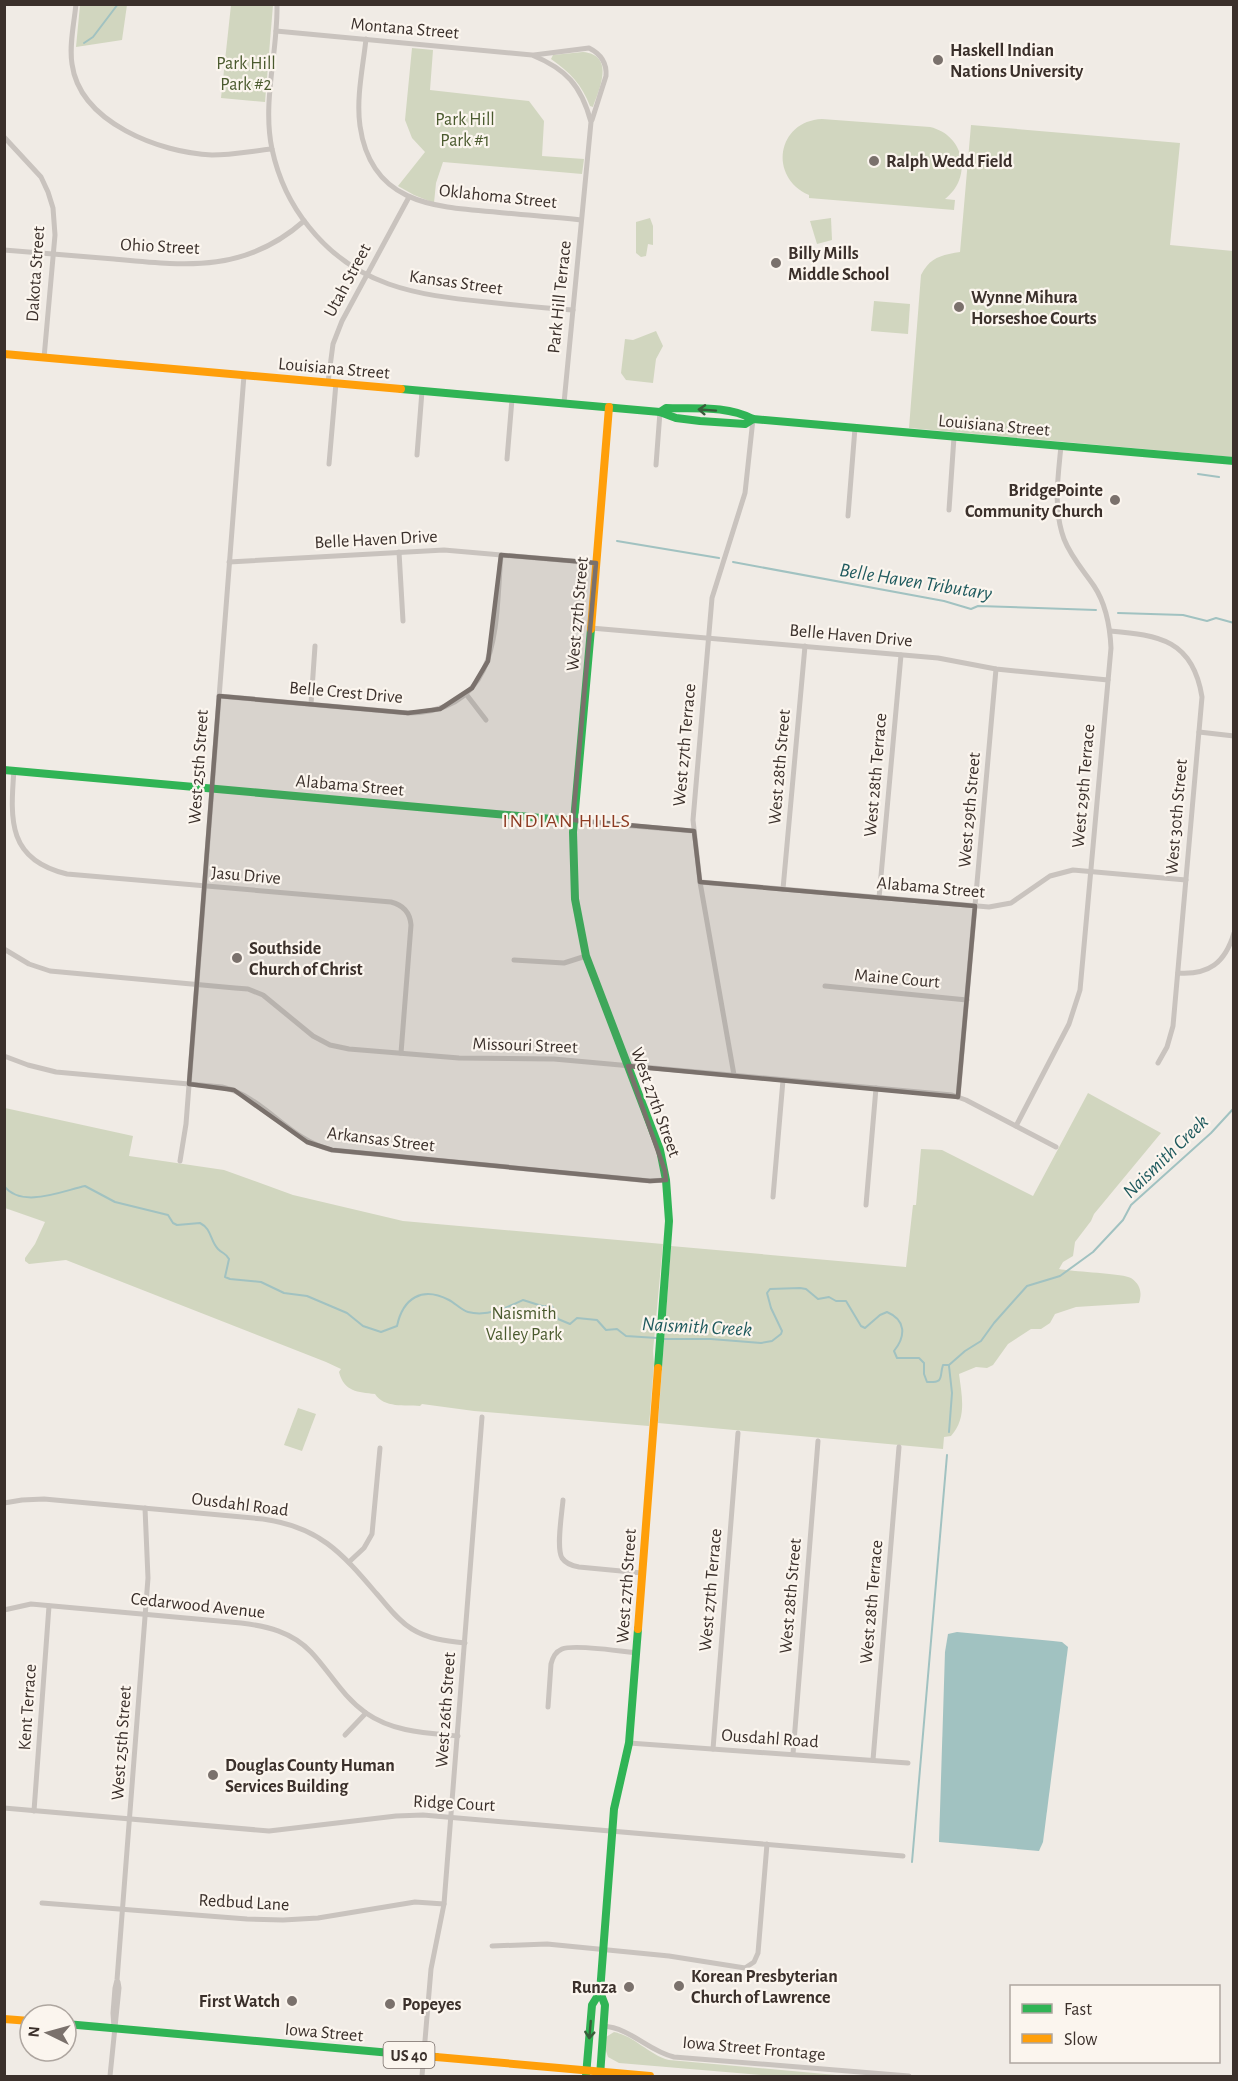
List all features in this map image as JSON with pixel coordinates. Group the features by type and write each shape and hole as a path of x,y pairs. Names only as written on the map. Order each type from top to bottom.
{"main road":[{"name":"Louisiana Street","path":"4,354 660,412 666,408 731,411 746,414 753,419 1233,461"},
{"name":"West 27th Street","path":"600,2074 605,2005 600,1992 612,1831 617,1790 629,1743 669,1221 666,1180 660,1150 586,956 575,899 573,820 580,769 609,407"},
{"name":"Alabama Street","path":"4,770 573,820"},
{"name":"West 27th Street","path":"586,2074 592,2005 600,1992"},
{"name":"Iowa Street","path":"78,2025 423,2056 586,2074 650,2076"}],"street":[{"path":"76,4 71,51 72,65 84,95 105,117 134,135 178,151 213,155 272,149"},
{"name":"Kansas Street","path":"277,4 270,105 272,149 286,190 304,220 334,253 367,276 400,289 431,296 573,310"},
{"name":"Montana Street","path":"276,32 532,55 589,48 597,51 603,58"},
{"name":"Oklahoma Street","path":"366,39 359,110 363,142 381,175 409,198 421,202 448,208 581,220"},
{"name":"Montana Street","path":"532,55 545,60 561,71"},
{"name":"Park Hill Terrace","path":"564,403 591,122 607,69 603,58"},
{"name":"Park Hill Terrace","path":"561,71 578,90 591,122"},
{"name":"Dakota Street","path":"4,137 34,168 48,192 55,222 44,358"},
{"name":"Utah Street","path":"329,464 331,355 337,331 409,198"},
{"name":"Ohio Street","path":"4,250 169,264 206,264 235,258 260,249 291,232 304,220"},
{"name":"West 25th Street","path":"180,1161 189,1084 244,375"},
{"path":"417,455 422,391"},
{"path":"507,459 512,399"},
{"path":"656,465 660,412"},
{"name":"West 27th Terrace","path":"734,1075 700,882 694,831 694,802 708,638 716,584 745,493 753,419"},
{"path":"848,516 855,428"},
{"path":"948,510 954,437"},
{"name":"West 29th Terrace","path":"1016,1126 1069,1024 1082,979 1111,648 1110,631 1101,598 1074,559 1061,530 1057,505 1061,446"},
{"name":"Belle Haven Drive","path":"229,562 444,550 596,563"},
{"path":"399,552 403,621"},
{"name":"Belle Crest Drive","path":"219,696 418,713 446,706 466,694 478,681 492,651 501,555"},
{"name":"Belle Haven Drive","path":"591,628 938,658 996,669 1108,680"},
{"name":"West 30th Street","path":"1110,631 1144,634 1173,645 1192,666 1202,697 1173,1026 1167,1047 1158,1063"},
{"path":"311,704 315,646"},
{"name":"West 28th Street","path":"783,889 805,646"},
{"name":"West 28th Terrace","path":"879,898 901,655"},
{"name":"West 29th Street","path":"958,1097 996,669"},
{"path":"466,694 486,720"},
{"path":"1199,732 1233,736"},
{"name":"Jasu Drive","path":"14,771 11,809 15,830 24,849 41,864 68,874 391,902 402,906 409,915 411,925 402,1053"},
{"name":"Alabama Street","path":"573,820 694,831"},
{"name":"Alabama Street","path":"700,882 989,907 1011,903 1050,876 1073,870 1186,880"},
{"path":"1178,973 1199,973 1214,965 1225,954 1233,933"},
{"name":"Missouri Street","path":"4,949 29,964 50,971 197,984 256,992 314,1036 330,1045 349,1049 459,1058 554,1059 958,1097 1056,1147"},
{"path":"514,960 555,963 586,956"},
{"name":"Maine Court","path":"825,986 967,1000"},
{"name":"Arkansas Street","path":"4,1056 56,1072 234,1090 258,1103 306,1142 332,1150 642,1180 666,1180"},
{"path":"773,1197 783,1080"},
{"path":"866,1205 876,1088"},
{"name":"West 26th Street","path":"422,2076 431,1969 444,1904 452,1817 482,1417"},
{"name":"West 27th Terrace","path":"713,1749 738,1433"},
{"name":"West 28th Street","path":"793,1754 818,1441"},
{"name":"West 28th Terrace","path":"873,1760 899,1447"},
{"path":"349,1562 364,1548 372,1534 380,1448"},
{"name":"Ousdahl Road","path":"4,1503 44,1499 284,1522 324,1540 349,1562 405,1624 431,1637 465,1643"},
{"path":"563,1500 560,1550 564,1560 574,1566 642,1573"},
{"name":"West 25th Street","path":"110,2076 145,1614 148,1557 145,1508"},
{"name":"Cedarwood Avenue","path":"4,1610 22,1605 49,1606 251,1624 280,1631 312,1652 340,1689 366,1713 407,1731 458,1736"},
{"name":"Kent Terrace","path":"34,1810 49,1606"},
{"path":"548,1707 551,1664 559,1650 571,1647 636,1653"},
{"path":"345,1734 366,1713"},
{"name":"Ousdahl Road","path":"629,1743 908,1763"},
{"name":"Ridge Court","path":"4,1808 269,1831 408,1815 452,1817 903,1856"},
{"path":"492,1946 547,1944 669,1956 745,1968 754,1962 758,1953 767,1845"},
{"name":"Redbud Lane","path":"42,1903 247,1920 318,1918 414,1902 444,1904"},
{"name":"Iowa Street Frontage","path":"603,2026 618,2028 654,2050 674,2057 909,2076"}],"highlighted area":[{"path":"501,555 596,563 573,820 694,831 700,882 975,906 958,1097 628,1066 665,1171 666,1180 650,1181 332,1150 307,1142 234,1090 189,1084 219,696 408,713 440,709 472,688 488,661"}],"green space":[{"path":"80,5 127,5 122,40 76,47"},
{"name":"Park Hill Park #2","path":"231,5 273,5 265,102 221,98"},
{"name":"Park Hill Park #1","path":"412,48 433,50 430,90 529,101 544,121 542,156 584,159 582,174 443,162 436,183 434,203 398,186 425,152 412,138 405,120"},
{"path":"583,52 593,54 602,66 603,73 593,107 590,106 575,80 551,59 553,55"},
{"path":"822,119 930,127 942,132 958,148 961,158 962,169 959,180 954,190 945,199 955,200 954,210 809,198 809,195 796,187 787,176 783,164 783,151 787,139 795,129 807,122"},
{"path":"971,125 1180,143 1170,245 1233,251 1233,457 909,428 921,275 928,264 937,258 960,252"},
{"path":"650,218 653,226 653,245 648,244 646,256 641,257 636,253 636,222"},
{"path":"831,218 832,240 817,244 810,221"},
{"path":"874,301 910,304 908,334 871,331"},
{"path":"656,331 663,346 656,359 653,383 626,380 621,373 625,339 633,340"},
{"path":"1088,1093 1161,1133 1094,1214 1075,1242 1073,1256 1063,1262 1059,1269 1131,1278 1140,1289 1139,1303 1076,1307 1055,1314 1050,1323 1041,1329 1031,1329 1008,1344 993,1365 987,1368 976,1367 959,1374 961,1415 951,1436 944,1437 943,1449 658,1423 671,1246 906,1267 913,1205 916,1205 921,1149 942,1150 1033,1196"},
{"name":"Naismith Valley Park","path":"5,1108 133,1136 129,1156 224,1170 293,1195 403,1221 663,1244 649,1426 474,1411 422,1404 420,1406 389,1404 375,1394 352,1390 341,1379 339,1372 341,1369 326,1362 66,1260 29,1264 25,1258 35,1244 45,1222 5,1208"},
{"path":"298,1408 316,1414 302,1451 284,1445"},
{"path":"614,2032 629,2037 669,2060 847,2076 774,2076 619,2063 608,2057 605,2048 606,2037"}],"water":[{"path":"957,1632 1062,1642 1068,1647 1043,1842 1039,1851 939,1842 945,1652 948,1634"}],"waterway":[{"path":"84,43 93,37 118,4"},
{"path":"1198,474 1219,477"},
{"name":"Belle Haven Tributary","path":"617,541 719,558"},
{"name":"Belle Haven Tributary","path":"733,562 944,601 971,609 978,606 1096,610"},
{"name":"Belle Haven Tributary","path":"1118,613 1183,615 1207,621 1216,618 1234,623"},
{"name":"Naismith Creek","path":"662,1339 711,1339 761,1343 772,1341 782,1331 767,1293 770,1289 800,1288 806,1289 818,1299 829,1297 836,1301 846,1301 861,1326 865,1328 880,1315 887,1312 893,1315 898,1319 902,1329 901,1340 894,1351 897,1358 919,1358 924,1363 927,1382 937,1381 943,1365 949,1365 981,1341 1027,1286 1060,1276 1093,1252 1123,1220 1131,1205 1211,1133 1234,1108"},
{"name":"Naismith Creek","path":"4,1186 12,1193 31,1197 85,1186 115,1202 168,1215 177,1225 200,1223 207,1228 215,1246 229,1259 225,1277 261,1282 284,1293 307,1296 347,1313 363,1326 381,1332 397,1326 404,1308 415,1297 430,1294 449,1300 465,1311 475,1313 496,1311 523,1300 542,1306 552,1306 558,1319 570,1324 577,1318 597,1320 606,1330 617,1329 626,1336 657,1338"},
{"path":"949,1366 952,1393 949,1432"},
{"path":"912,1862 947,1455"}],"traffic: fast":[{"path":"401,389 660,412 676,418 700,421 745,424 753,419"},
{"path":"660,412 666,408 710,409 732,412 753,419 1234,461"},
{"path":"591,629 573,832 575,899 586,956 660,1150 666,1180 669,1221 658,1368"},
{"path":"4,770 574,821"},
{"path":"586,2076 592,2005 600,1992 614,1809 629,1743 638,1629"},
{"path":"600,1992 605,2005 600,2076"},
{"path":"78,2025 436,2057"}],"traffic: slow":[{"path":"4,354 401,389"},
{"path":"591,629 609,407"},
{"path":"638,1629 658,1368"},
{"path":"4,2019 18,2020"},
{"path":"436,2057 650,2076"}],"place":[{"name":"Haskell Indian Nations University","path":"938,60"},
{"name":"Ralph Wedd Field","path":"874,161"},
{"name":"Billy Mills Middle School","path":"776,263"},
{"name":"Wynne Mihura Horseshoe Courts","path":"959,307"},
{"name":"BridgePointe Community Church","path":"1115,500"},
{"name":"Southside Church of Christ","path":"237,958"},
{"name":"Douglas County Human Services Building","path":"213,1775"},
{"name":"Korean Presbyterian Church of Lawrence","path":"679,1986"},
{"name":"Runza","path":"629,1987"},
{"name":"First Watch","path":"292,2001"},
{"name":"Popeyes","path":"390,2004"}],"district":[{"name":"INDIAN HILLS","path":"567,820"}]}
